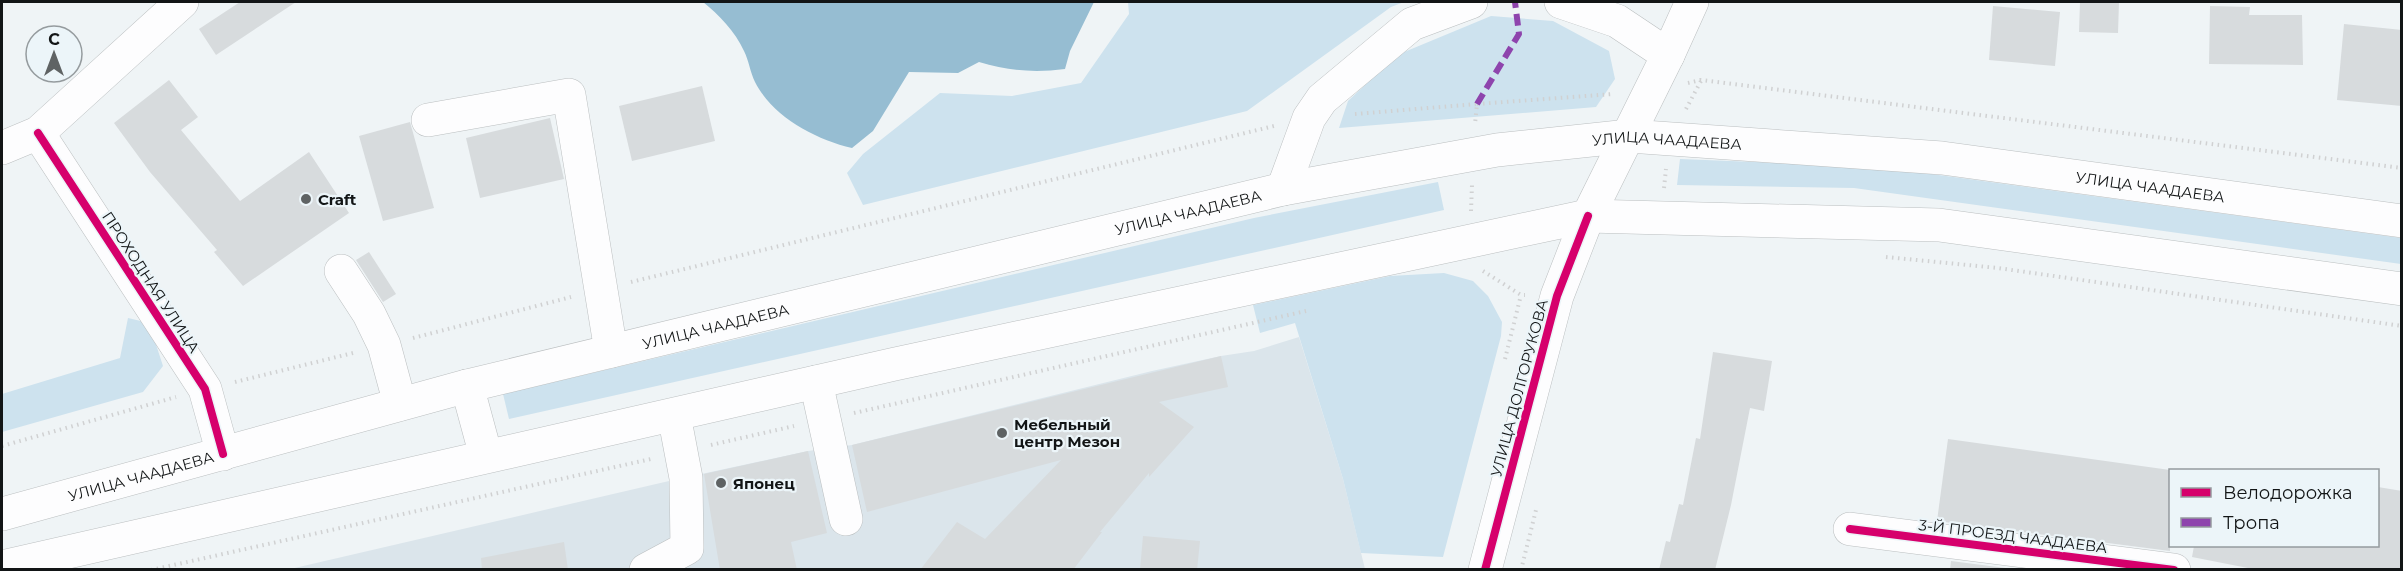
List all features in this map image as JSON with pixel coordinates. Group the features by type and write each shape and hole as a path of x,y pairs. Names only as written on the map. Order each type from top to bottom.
{"main road":[{"path":"2,148 38,133 181,2"},
{"path":"1283,189 1309,118 1322,99 1412,24 1471,2"},
{"path":"1561,2 1617,21 1668,55"},
{"path":"1629,136 1692,2"},
{"path":"428,120 569,95 611,351"},
{"name":"ПРОХОДНАЯ УЛИЦА","path":"38,133 205,389 223,454"},
{"name":"УЛИЦА ЧААДАЕВА","path":"2,514 467,386 1283,189 1473,155 1629,136 1942,158 2402,221"},
{"name":"УЛИЦА ДОЛГОРУКОВА","path":"1485,570 1557,296 1588,216 1629,136"},
{"path":"2,567 816,382 1588,216 1939,225 2402,288"},
{"path":"341,272 369,314 384,345 400,404"},
{"path":"816,382 846,519"},
{"path":"467,386 486,456"},
{"path":"646,570 687,559 686,478 674,415"},
{"name":"3-Й ПРОЕЗД ЧААДАЕВА","path":"1850,529 2174,570"}],"path":[{"path":"2,446 205,389 1309,118 1650,92 1701,80 2402,168"},
{"path":"1477,104 1469,240 1485,270"},
{"path":"1881,257 1998,268 2402,326"},
{"path":"1521,570 1538,504"}],"shaded area":[{"path":"1128,2 1404,2 1391,7 1247,111 863,205 847,173 863,154 940,93 1012,96 1081,83 1129,14"},
{"path":"1491,16 1553,21 1609,51 1615,79 1596,107 1339,128 1348,101 1397,55"},
{"path":"1680,159 1880,167 2401,238 2401,264 1854,188 1677,185"},
{"path":"1438,182 1444,210 509,419 503,394 1254,218"},
{"path":"1444,273 1473,281 1488,296 1502,322 1501,336 1443,557 1361,553 1343,479 1295,323 1260,333 1253,305 1390,276"},
{"path":"128,318 149,323 163,366 143,392 2,432 2,394 120,358"},
{"path":"1299,337 1343,479 1365,569 286,570 669,481 808,451 852,445 1152,371 1254,351"}],"water":[{"path":"703,2 1094,2 1070,51 1065,69 1022,70 979,62 958,73 909,72 873,131 852,148 824,139 796,125 773,106 755,82 746,55 736,37 721,18"}],"building":[{"path":"240,2 296,2 216,55 199,29"},
{"path":"2080,2 2119,2 2118,33 2079,32"},
{"path":"1993,6 2060,12 2055,66 1989,60"},
{"path":"2210,6 2250,7 2249,15 2302,15 2303,65 2209,64"},
{"path":"2344,24 2402,30 2402,106 2337,100"},
{"path":"169,80 198,117 181,130 240,201 309,152 349,213 243,286 214,252 217,250 150,172 114,123"},
{"path":"702,86 715,141 632,161 619,106"},
{"path":"550,118 564,179 480,198 466,138"},
{"path":"410,122 434,208 383,221 359,136"},
{"path":"369,252 396,294 383,302 356,260"},
{"path":"1713,352 1772,361 1764,411 1750,408 1731,505 1715,570 1659,570 1666,541 1670,542 1679,504 1683,505 1696,438 1700,439"},
{"path":"1221,356 1228,387 1159,402 1194,427 1149,477 1149,473 1100,532 1102,532 1073,570 920,570 957,522 985,539 1061,460 867,512 852,445"},
{"path":"1948,439 2169,470 2170,551 1937,521"},
{"path":"808,451 827,533 791,542 797,570 720,570 704,474"},
{"path":"2379,487 2402,491 2402,570 2258,570 2192,557 2194,547 2379,547"},
{"path":"1143,536 1200,541 1197,570 1140,570"},
{"path":"564,542 568,570 482,570 481,558"},
{"path":"1951,561 2021,570 1950,570"}],"marked path":[{"path":"1477,104 1519,34 1515,2"}],"cycle path":[{"path":"38,133 205,389 223,454"},
{"path":"1485,570 1557,296 1588,216"},
{"path":"1850,529 2174,570"}],"place":[{"name":"Craft","path":"306,199"},
{"name":"Мебельный центр Мезон","path":"1002,433"},
{"name":"Японец","path":"721,483"}]}
